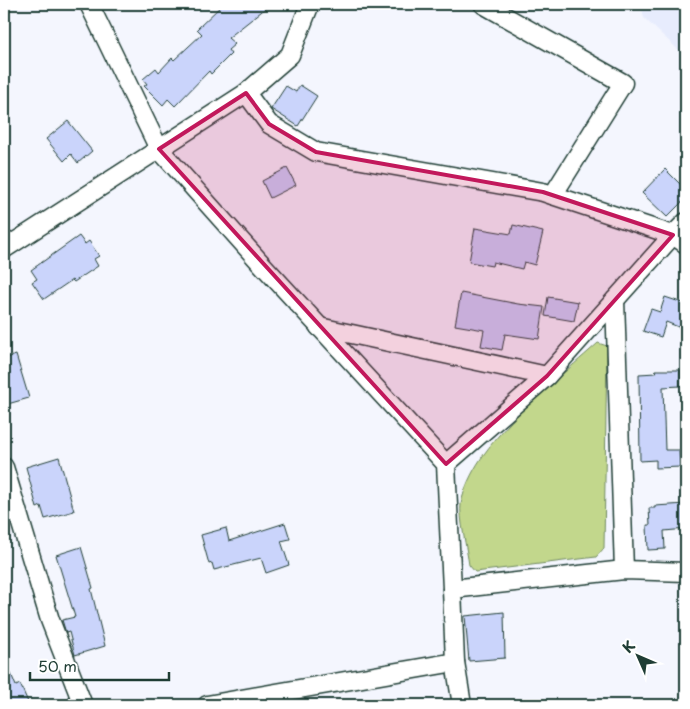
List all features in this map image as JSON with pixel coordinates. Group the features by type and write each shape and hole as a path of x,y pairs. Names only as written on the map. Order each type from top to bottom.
{"street":[{"path":"89,4 159,149 319,327 446,464 455,662 462,705"},
{"path":"4,249 246,93 290,55 310,4"},
{"path":"483,4 623,83 553,195"},
{"path":"246,93 269,124 316,152 553,195 680,239"},
{"path":"446,464 547,376 615,300 680,239 686,222"},
{"path":"615,300 624,570"},
{"path":"319,327 547,376"},
{"path":"4,467 50,620 83,705"},
{"path":"452,589 624,570 686,572"},
{"path":"207,705 455,662"}],"highlighted area":[{"path":"246,93 269,124 316,152 543,192 673,235 547,376 446,464 159,149"}],"shaded area":[{"path":"641,4 686,4 686,57 644,18"}],"green space":[{"path":"598,343 607,346 604,548 596,557 475,572 469,565 461,517 461,504 468,481 497,437 538,396"}],"building":[{"path":"223,4 271,4 228,38 235,44 228,50 231,54 211,74 209,71 175,106 168,99 163,105 144,86 147,84 143,79 156,68 159,72 172,58 174,60 202,34 197,29"},
{"path":"300,85 317,96 298,126 271,109 286,86 296,92"},
{"path":"68,121 92,151 78,163 71,154 64,161 46,139"},
{"path":"287,168 296,185 270,198 262,181"},
{"path":"665,169 686,190 686,198 667,217 642,193"},
{"path":"513,225 543,232 535,265 524,262 522,269 493,262 492,266 469,262 475,228 511,234"},
{"path":"79,236 85,244 89,241 99,256 94,259 98,266 74,282 72,280 44,299 32,282 37,279 31,270"},
{"path":"461,293 544,307 539,339 505,334 502,350 481,346 484,330 455,325"},
{"path":"548,297 578,302 574,321 545,316"},
{"path":"665,297 686,304 686,330 666,322 661,337 643,331 651,309 660,312"},
{"path":"16,355 29,398 4,405 4,359"},
{"path":"655,370 680,370 680,386 663,387 665,450 679,450 680,467 656,468 656,460 640,461 639,374 656,373"},
{"path":"59,457 74,511 45,519 41,506 37,508 26,467"},
{"path":"686,504 686,529 664,531 665,549 648,550 647,525 650,525 649,508"},
{"path":"285,523 290,539 281,541 289,565 266,573 261,558 214,570 212,563 209,564 201,535 226,528 229,541"},
{"path":"81,547 93,588 91,589 105,646 75,655 69,632 66,633 62,620 75,617 56,555"},
{"path":"504,612 505,658 469,661 465,616"},
{"path":"4,657 16,686 20,684 28,702 19,705 4,705"}]}
